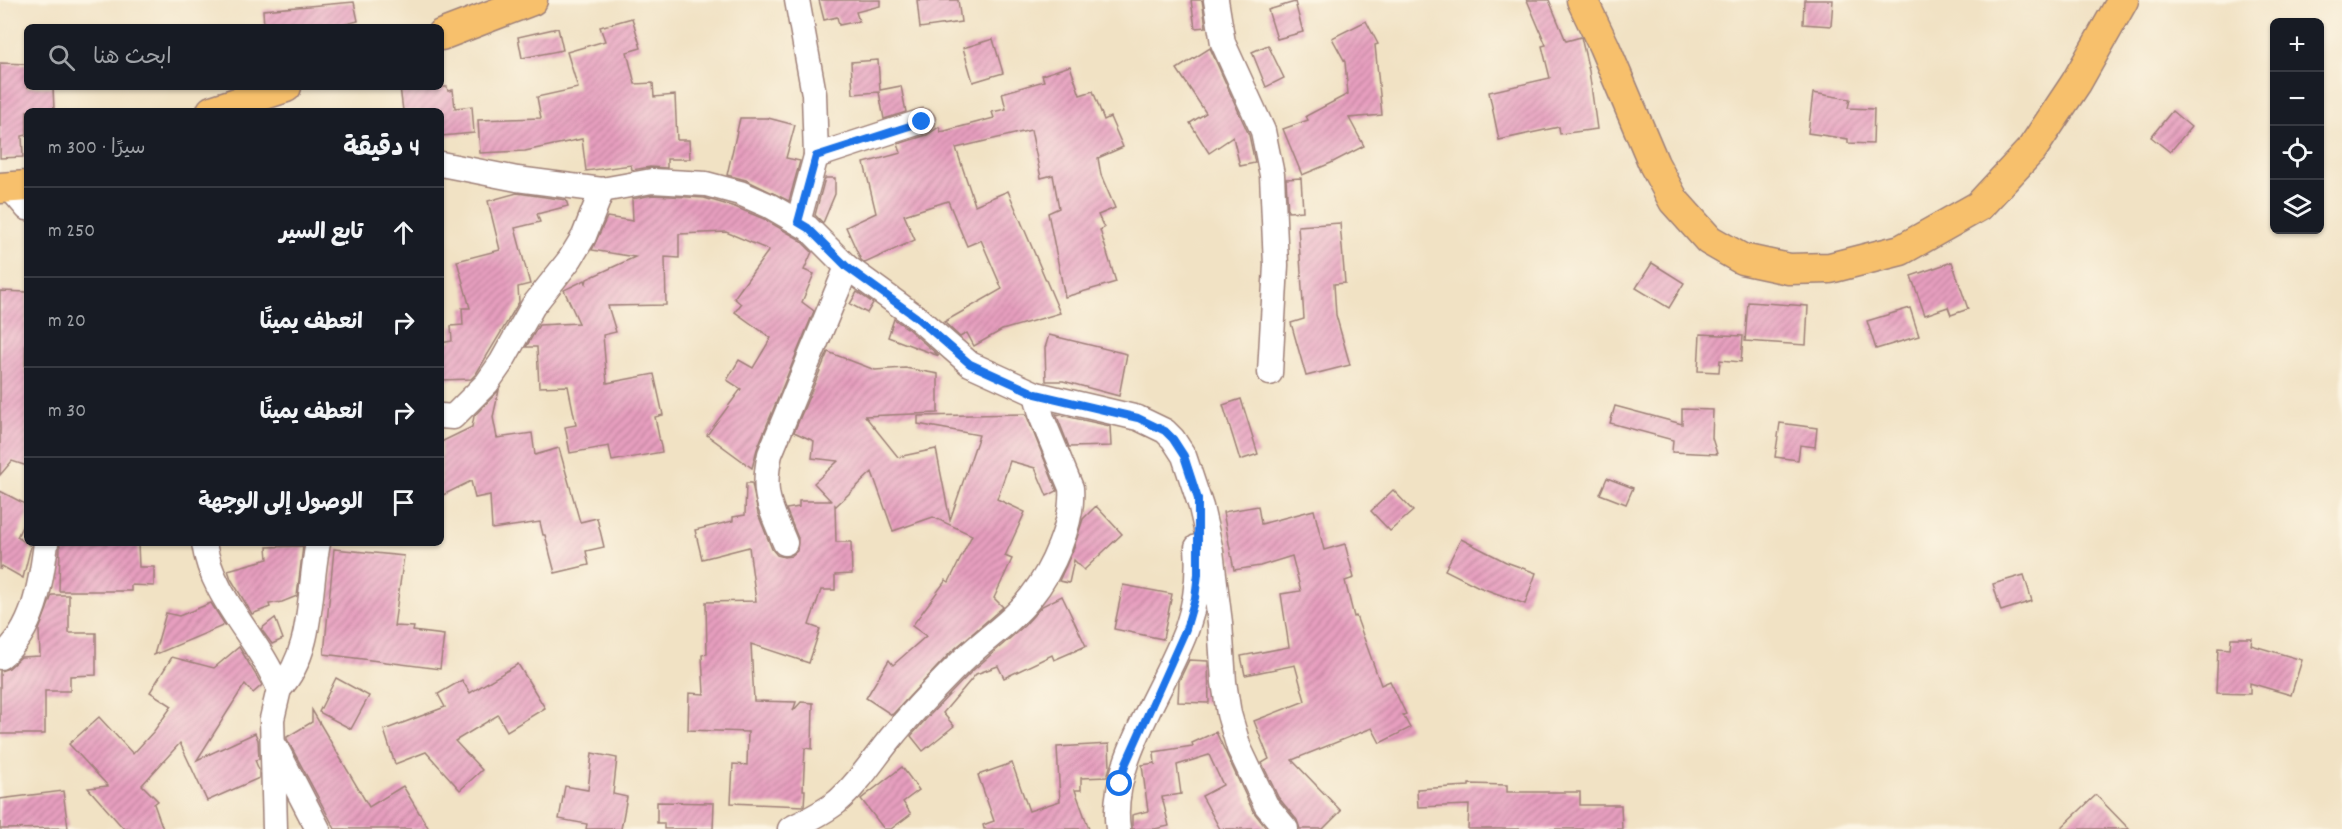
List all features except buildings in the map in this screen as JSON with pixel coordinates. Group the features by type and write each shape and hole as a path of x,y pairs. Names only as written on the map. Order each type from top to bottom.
{"main road":[{"path":"444,34 532,0"},
{"path":"1582,0 1654,165 1674,201 1709,240 1742,259 1789,268 1830,268 1900,250 1979,206 2032,149 2076,83 2122,0"},
{"path":"225,108 277,90"}],"street":[{"path":"796,0 814,94 816,156 798,222"},
{"path":"1216,0 1223,43 1263,131 1272,175 1276,265 1270,373"},
{"path":"816,156 922,122"},
{"path":"444,165 603,190 652,181 706,184 740,193 770,206 808,228 847,267 916,317 970,364 1036,394 1138,418 1165,431 1184,456 1211,551 1220,623 1224,682 1229,714 1239,748 1266,805 1286,829"},
{"path":"445,420 487,383 501,363 533,306 570,259 584,236 603,190"},
{"path":"785,543 766,493 767,464 782,421 847,267"},
{"path":"790,829 837,802 860,780 901,725 962,660 1030,598 1043,578 1065,528 1072,500 1067,477 1042,418 1036,394"},
{"path":"1118,829 1117,800 1126,763 1176,654 1192,610 1198,574 1198,499"},
{"path":"0,657 11,649 22,635 29,618 44,546"},
{"path":"205,546 214,576 223,595 279,689"},
{"path":"275,829 272,719 279,689 294,672 303,645 318,546"},
{"path":"272,741 318,829"}],"route":[{"path":"922,122 816,156 798,222 828,246 847,267 916,317 970,364 1036,394 1138,418 1165,431 1184,456 1198,499 1198,574 1192,610 1172,663 1126,763 1120,784"}]}
